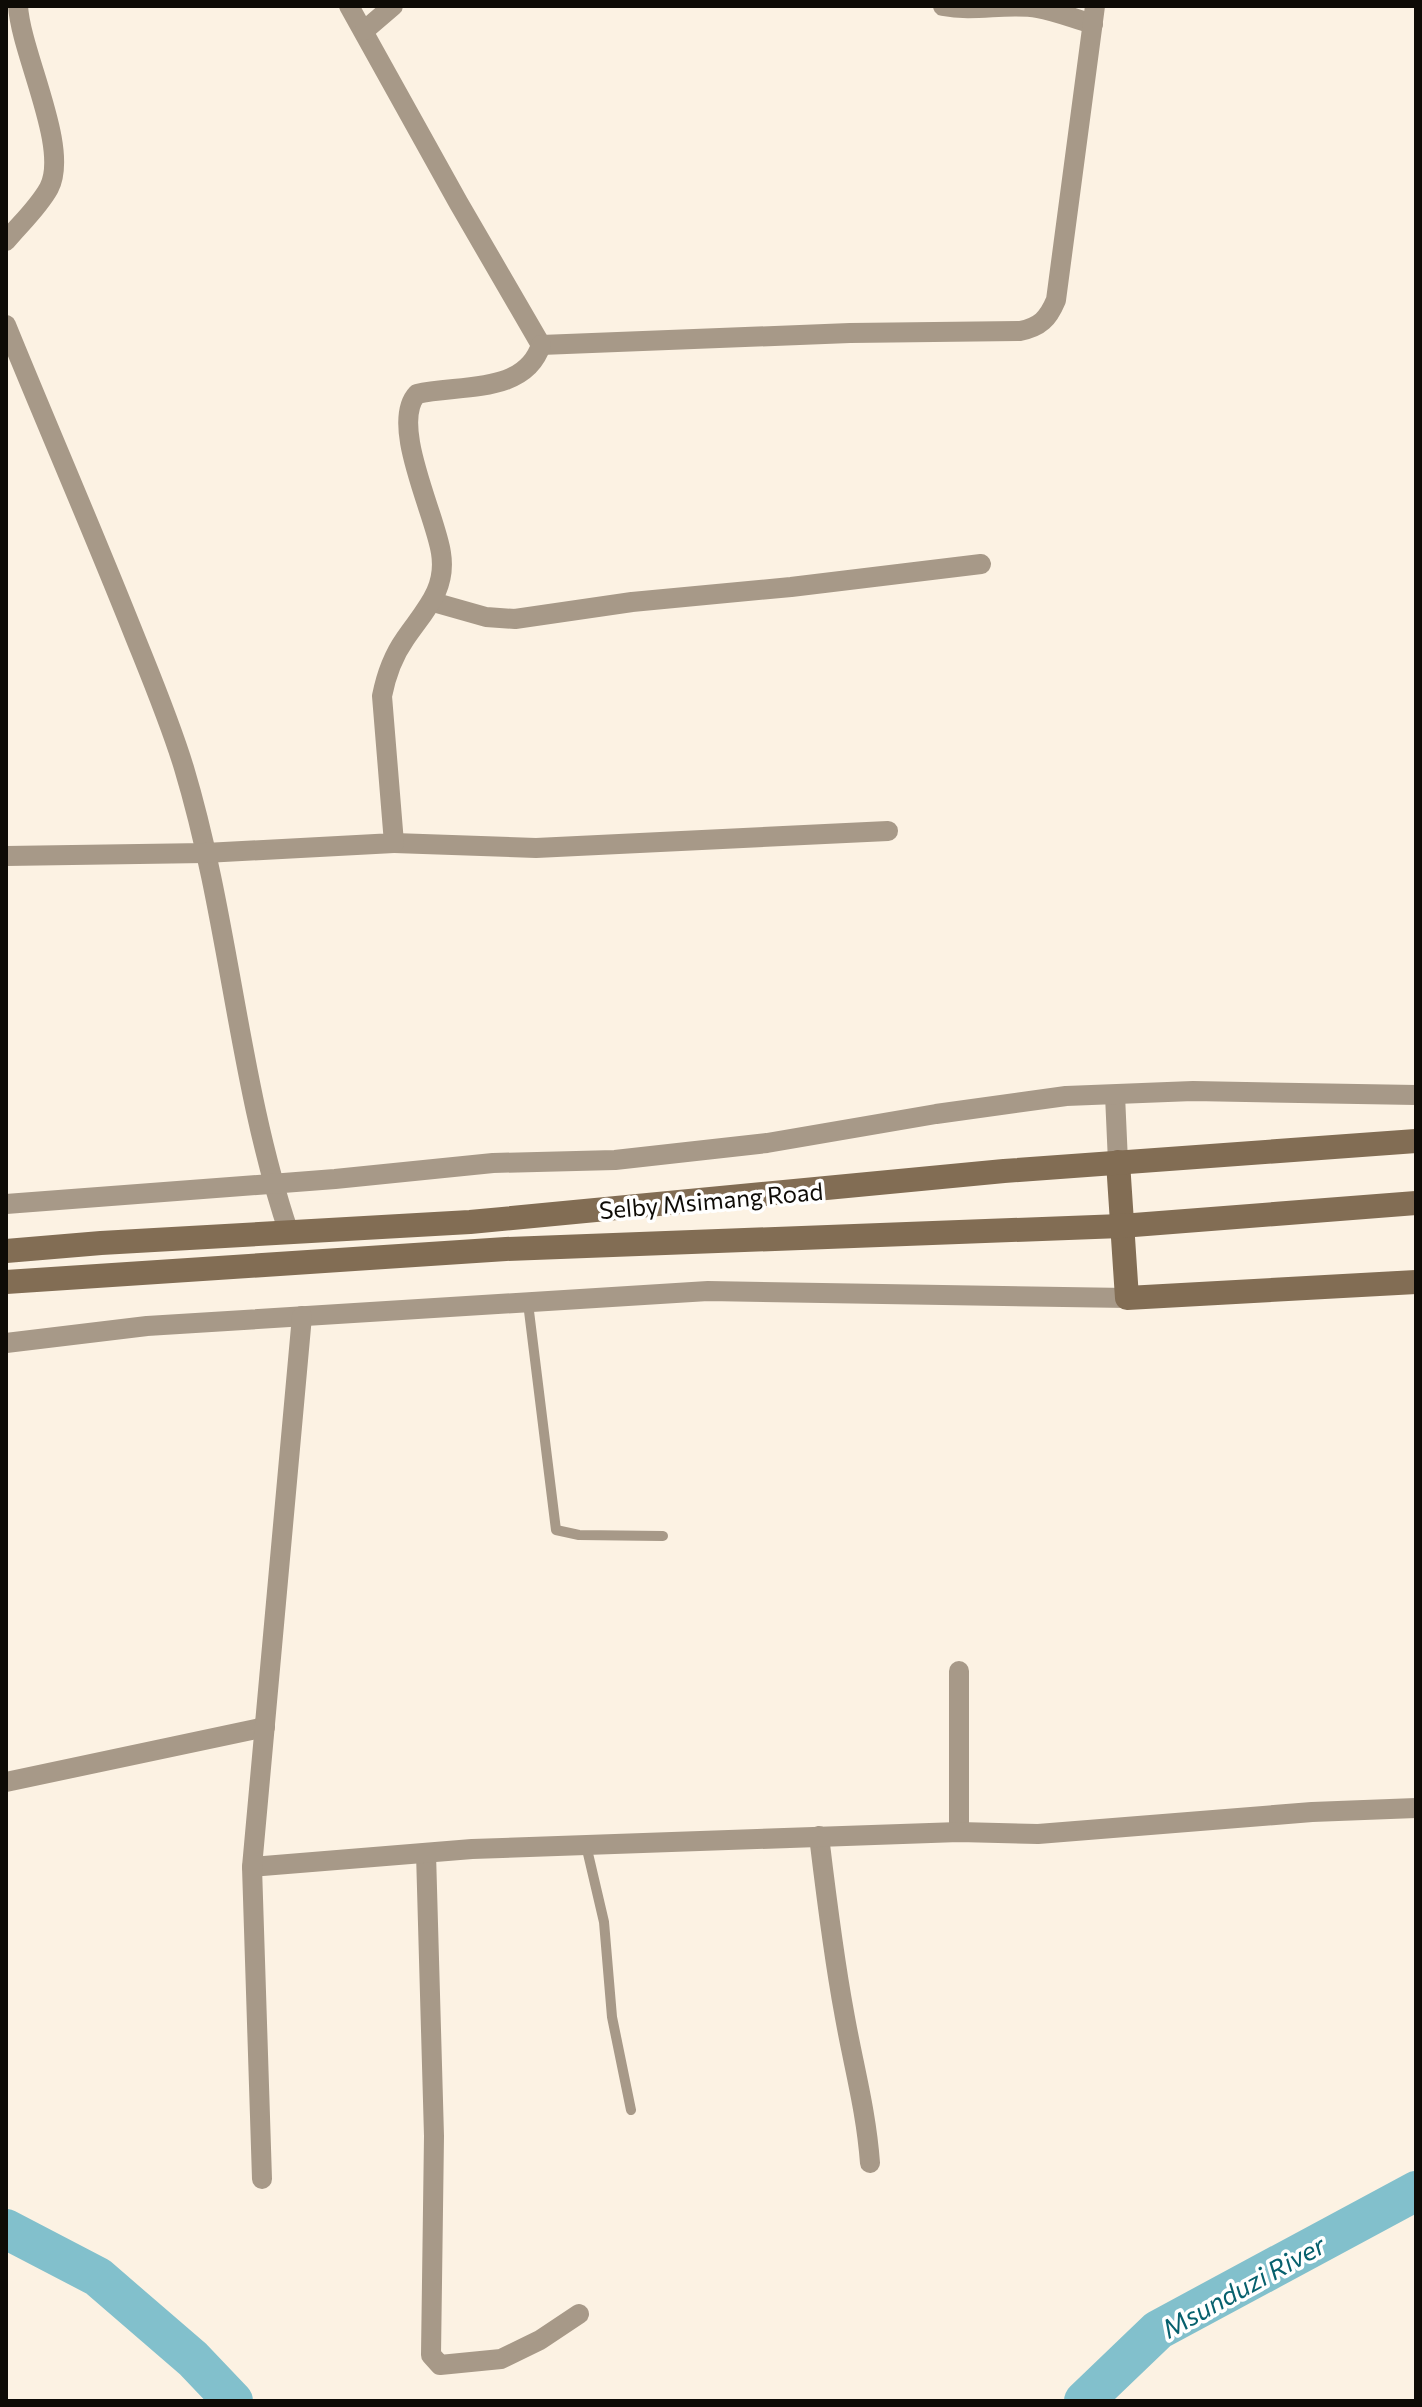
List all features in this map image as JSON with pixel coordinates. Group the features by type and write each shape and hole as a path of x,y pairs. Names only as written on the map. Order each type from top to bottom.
{"main road":[{"name":"Selby Msimang Road","path":"6,1251 485,1221 1118,1162 1416,1141"},
{"path":"1118,1162 1127,1298 1416,1282"},
{"name":"Selby Msimang Road","path":"6,1282 506,1249 1121,1226 1416,1203"}],"street":[{"path":"6,241 49,187 55,170 53,144 21,29 18,6"},
{"path":"349,6 541,345"},
{"path":"365,30 393,6"},
{"path":"541,345 850,333 1020,331 1036,328 1046,320 1056,300 1094,15 1038,8 979,10 943,6"},
{"path":"6,325 102,552 184,769 205,853 259,1131 289,1233"},
{"path":"394,843 382,696 386,677 403,642 433,602 441,579 442,553 409,436 408,417 412,399 428,391 510,378 531,367 541,345"},
{"path":"433,602 486,617 515,619 632,602 981,564"},
{"path":"6,856 205,853 394,843 536,848 888,831"},
{"path":"6,1204 273,1184 493,1163 615,1160 767,1143 1066,1096 1193,1091 1416,1095"},
{"path":"1115,1095 1118,1162"},
{"path":"6,1343 147,1326 708,1291 1127,1298"},
{"path":"262,2179 252,1867 302,1316"},
{"path":"959,1671 959,1832"},
{"path":"6,1782 265,1727"},
{"path":"252,1867 426,1853 586,1845 959,1832 1038,1834 1312,1812 1416,1808"},
{"path":"819,1836 836,1969 864,2105 870,2163"},
{"path":"426,1853 434,2136 431,2355 440,2365 501,2359 540,2340 579,2314"}],"lane":[{"path":"528,1303 556,1530 579,1535 663,1536"},
{"path":"586,1845 604,1922 612,2017 631,2110"}],"waterway":[{"name":"Msunduzi River","path":"1084,2401 1158,2330 1416,2191"},
{"name":"Msunduzi River","path":"6,2229 98,2277 193,2359 233,2401"}]}
